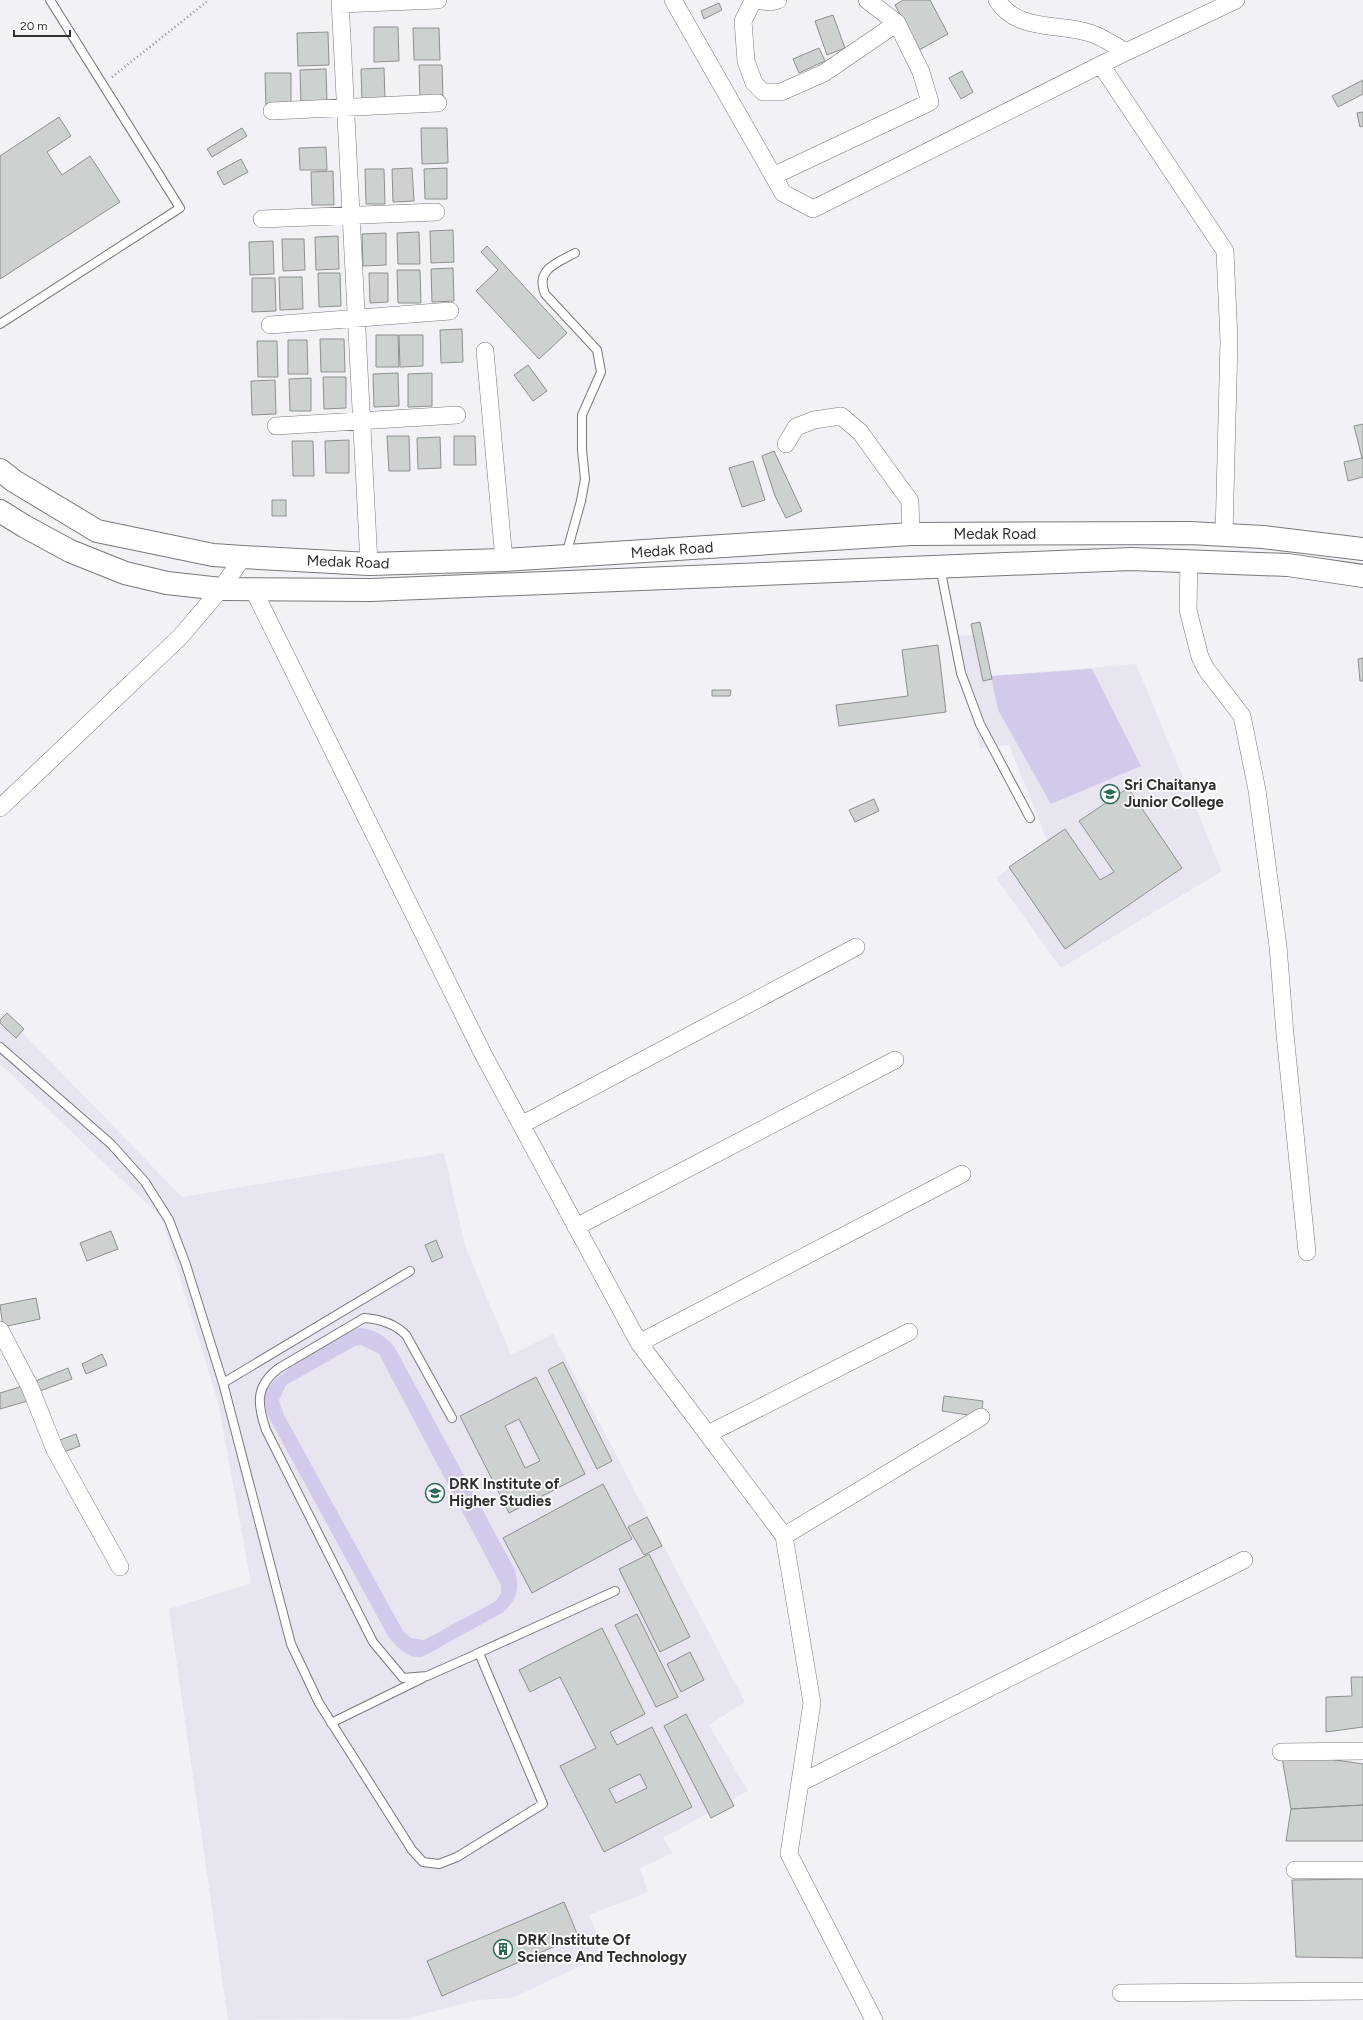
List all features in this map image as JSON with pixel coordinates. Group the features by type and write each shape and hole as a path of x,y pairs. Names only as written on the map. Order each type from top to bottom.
{"main road":[{"name":"Medak Road","path":"0,470 14,481 97,531 213,556 369,564 504,560 911,534 1190,533 1263,537 1363,549"},
{"name":"Medak Road","path":"0,511 70,551 124,573 167,583 221,589 371,590 1131,558 1288,565 1363,576"}],"street":[{"path":"369,564 340,2 438,0"},
{"path":"778,0 771,2 752,0 743,22 746,61 754,83 763,92 781,92 824,73 896,23"},
{"path":"773,176 930,102 921,72 896,23 867,0"},
{"path":"997,0 1013,16 1030,24 1067,28 1091,34 1126,52"},
{"path":"678,2 783,193 813,209 1229,1"},
{"path":"1101,65 1225,251 1229,341 1224,535"},
{"path":"272,111 438,103"},
{"path":"262,219 436,212"},
{"path":"270,325 450,311"},
{"path":"485,352 504,560"},
{"path":"276,426 457,415"},
{"path":"786,444 796,427 814,420 841,416 860,432 910,501 911,534"},
{"path":"0,808 180,637 221,589 244,557"},
{"path":"1189,561 1188,610 1200,657 1206,669 1242,716 1258,790 1278,946 1284,1034 1307,1252"},
{"path":"253,589 480,1046 638,1343 784,1536 812,1703 789,1854 874,2020"},
{"path":"521,1125 856,947"},
{"path":"576,1227 895,1060"},
{"path":"638,1343 962,1174"},
{"path":"0,1330 30,1387 55,1450 120,1568"},
{"path":"708,1434 909,1332"},
{"path":"784,1536 980,1417"},
{"path":"800,1783 1244,1560"},
{"path":"1281,1752 1363,1751"},
{"path":"1296,1870 1363,1870"},
{"path":"1121,1993 1363,1991"}],"lane":[{"path":"0,324 180,208 50,0"},
{"path":"566,557 581,501 585,479 582,450 582,415 601,372 601,367 597,350 545,294 541,284 543,275 550,267 575,252"},
{"path":"940,566 961,673 980,724 1030,818"},
{"path":"0,1047 111,1144 145,1182 169,1220 186,1265 223,1384 291,1644 318,1703 412,1850 422,1862 439,1864 457,1857 543,1804 480,1653 476,1654"},
{"path":"223,1384 410,1271"},
{"path":"427,1676 403,1678 373,1642 266,1430 260,1411 261,1389 269,1376 279,1368 364,1318 378,1319 398,1327 406,1335 452,1418"},
{"path":"331,1723 427,1676 615,1591"}],"path":[{"path":"102,84 209,0"}],"shaded area":[{"name":"Sri Chaitanya Junior College","path":"973,635 983,681 992,679 991,676 1136,664 1222,871 1061,968 996,878 1047,841 1009,745 980,748 956,636"},
{"path":"1092,669 1141,766 1051,804 998,710 991,676"},
{"name":"DRK Institute of Higher Studies","path":"7,1013 24,1029 22,1032 182,1197 444,1153 465,1246 511,1355 553,1334 745,1702 709,1725 748,1791 663,1838 673,1853 640,1868 648,1892 589,1915 600,1939 598,1958 512,1998 477,2000 404,2019 228,2020 169,1609 251,1583 218,1402 161,1217 0,1064 0,1014 3,1016"},
{"path":"359,1328 374,1331 394,1346 515,1570 517,1583 516,1594 511,1604 502,1613 422,1657 407,1654 388,1636 266,1411 265,1394 268,1388 283,1373 310,1354","holes":["361,1345 379,1354 501,1585 501,1593 496,1601 424,1640 411,1638 403,1631 284,1415 279,1400 286,1385 355,1346"]}],"building":[{"path":"903,0 930,0 948,34 919,50 895,5"},
{"path":"719,3 722,10 704,19 701,11"},
{"path":"833,15 845,48 827,55 815,21"},
{"path":"374,27 398,27 399,61 374,62"},
{"path":"413,28 439,28 440,60 414,60"},
{"path":"328,32 329,65 298,66 297,33"},
{"path":"819,48 825,61 799,73 793,59"},
{"path":"419,65 442,65 443,97 420,98"},
{"path":"384,68 385,101 362,102 361,69"},
{"path":"326,69 327,103 301,104 300,70"},
{"path":"962,71 973,92 961,99 949,78"},
{"path":"265,73 291,73 291,107 266,107"},
{"path":"1363,80 1363,94 1338,107 1332,96"},
{"path":"1363,112 1363,126 1360,127 1357,113"},
{"path":"59,117 71,136 47,152 62,175 90,156 120,202 0,279 0,156"},
{"path":"242,128 247,136 212,157 207,149"},
{"path":"421,128 447,128 448,163 422,164"},
{"path":"326,147 327,170 300,170 299,148"},
{"path":"241,159 248,172 224,185 217,172"},
{"path":"412,168 414,201 393,202 392,169"},
{"path":"447,168 447,199 425,199 424,169"},
{"path":"365,169 384,169 385,204 366,204"},
{"path":"333,171 334,205 312,205 311,172"},
{"path":"453,230 454,262 431,263 430,231"},
{"path":"419,232 420,264 398,264 397,233"},
{"path":"386,233 386,265 363,266 362,234"},
{"path":"338,236 339,269 316,270 315,237"},
{"path":"282,239 304,239 305,270 283,271"},
{"path":"273,241 274,274 250,275 249,242"},
{"path":"487,246 567,333 539,359 476,291 498,270 481,252"},
{"path":"453,268 454,301 432,302 431,269"},
{"path":"397,270 420,270 421,303 398,303"},
{"path":"318,273 340,273 341,306 319,307"},
{"path":"369,273 388,273 388,302 370,303"},
{"path":"279,277 302,277 303,309 280,310"},
{"path":"252,278 275,278 276,311 252,312"},
{"path":"462,329 463,362 441,363 440,330"},
{"path":"376,335 398,335 399,367 376,367"},
{"path":"399,335 423,335 423,366 400,367"},
{"path":"320,339 344,339 345,372 321,372"},
{"path":"288,340 307,340 308,374 288,374"},
{"path":"257,341 277,341 278,377 258,377"},
{"path":"528,365 547,391 533,401 514,375"},
{"path":"398,373 399,406 374,407 373,374"},
{"path":"432,373 432,406 408,407 408,374"},
{"path":"323,377 346,377 346,408 324,409"},
{"path":"311,378 311,411 290,411 289,379"},
{"path":"275,380 276,414 252,415 251,381"},
{"path":"1363,424 1363,477 1348,481 1344,462 1362,458 1354,426"},
{"path":"387,436 409,436 410,471 389,471"},
{"path":"454,436 475,436 476,465 454,465"},
{"path":"440,437 441,468 418,469 417,438"},
{"path":"349,440 349,473 326,473 325,441"},
{"path":"292,441 313,441 314,476 293,476"},
{"path":"774,451 802,511 786,518 775,496 762,456"},
{"path":"753,461 765,500 742,507 729,468"},
{"path":"272,500 286,500 286,516 272,516"},
{"path":"980,622 992,679 983,681 971,624"},
{"path":"938,645 946,712 839,726 836,705 908,696 902,650"},
{"path":"1363,658 1363,681 1360,681 1358,659"},
{"path":"712,690 731,690 730,696 712,696"},
{"path":"1128,788 1182,868 1065,949 1009,867 1065,829 1100,880 1114,872 1079,821"},
{"path":"874,799 879,811 855,822 849,810"},
{"path":"7,1013 24,1029 16,1038 0,1023 0,1020"},
{"path":"111,1231 118,1249 87,1261 80,1243"},
{"path":"436,1240 443,1257 432,1262 425,1245"},
{"path":"36,1298 40,1319 3,1327 0,1305"},
{"path":"102,1354 107,1365 86,1374 82,1364"},
{"path":"563,1362 612,1461 597,1469 548,1370"},
{"path":"68,1368 72,1379 37,1392 33,1382"},
{"path":"536,1377 585,1474 509,1513 460,1416","holes":["519,1419 540,1461 525,1468 505,1426"]},
{"path":"26,1385 31,1400 0,1409 0,1393"},
{"path":"944,1396 983,1401 981,1417 942,1411"},
{"path":"76,1434 80,1446 61,1453 57,1441"},
{"path":"603,1484 632,1539 532,1593 503,1538"},
{"path":"647,1517 662,1546 644,1555 628,1527"},
{"path":"649,1554 690,1637 660,1652 619,1569"},
{"path":"637,1614 678,1697 656,1707 615,1625"},
{"path":"602,1628 645,1714 610,1732 617,1745 652,1727 692,1807 604,1852 560,1766 596,1748 560,1677 530,1692 519,1670","holes":["640,1774 647,1788 616,1803 609,1789"]},
{"path":"690,1652 704,1680 681,1692 667,1664"},
{"path":"1351,1677 1363,1677 1363,1727 1326,1732 1326,1697 1352,1696"},
{"path":"686,1714 734,1806 711,1818 664,1726"},
{"path":"1281,1752 1363,1764 1363,1805 1291,1809"},
{"path":"1363,1805 1363,1841 1286,1841 1291,1809"},
{"path":"1363,1879 1363,1958 1296,1957 1292,1880"},
{"name":"DRK Institute Of Science And Technology","path":"564,1902 578,1936 442,1996 427,1961"}],"place":[{"name":"Sri Chaitanya Junior College","path":"1110,794"},
{"name":"DRK Institute of Higher Studies","path":"435,1493"},
{"name":"DRK Institute Of Science And Technology","path":"503,1949"}]}
